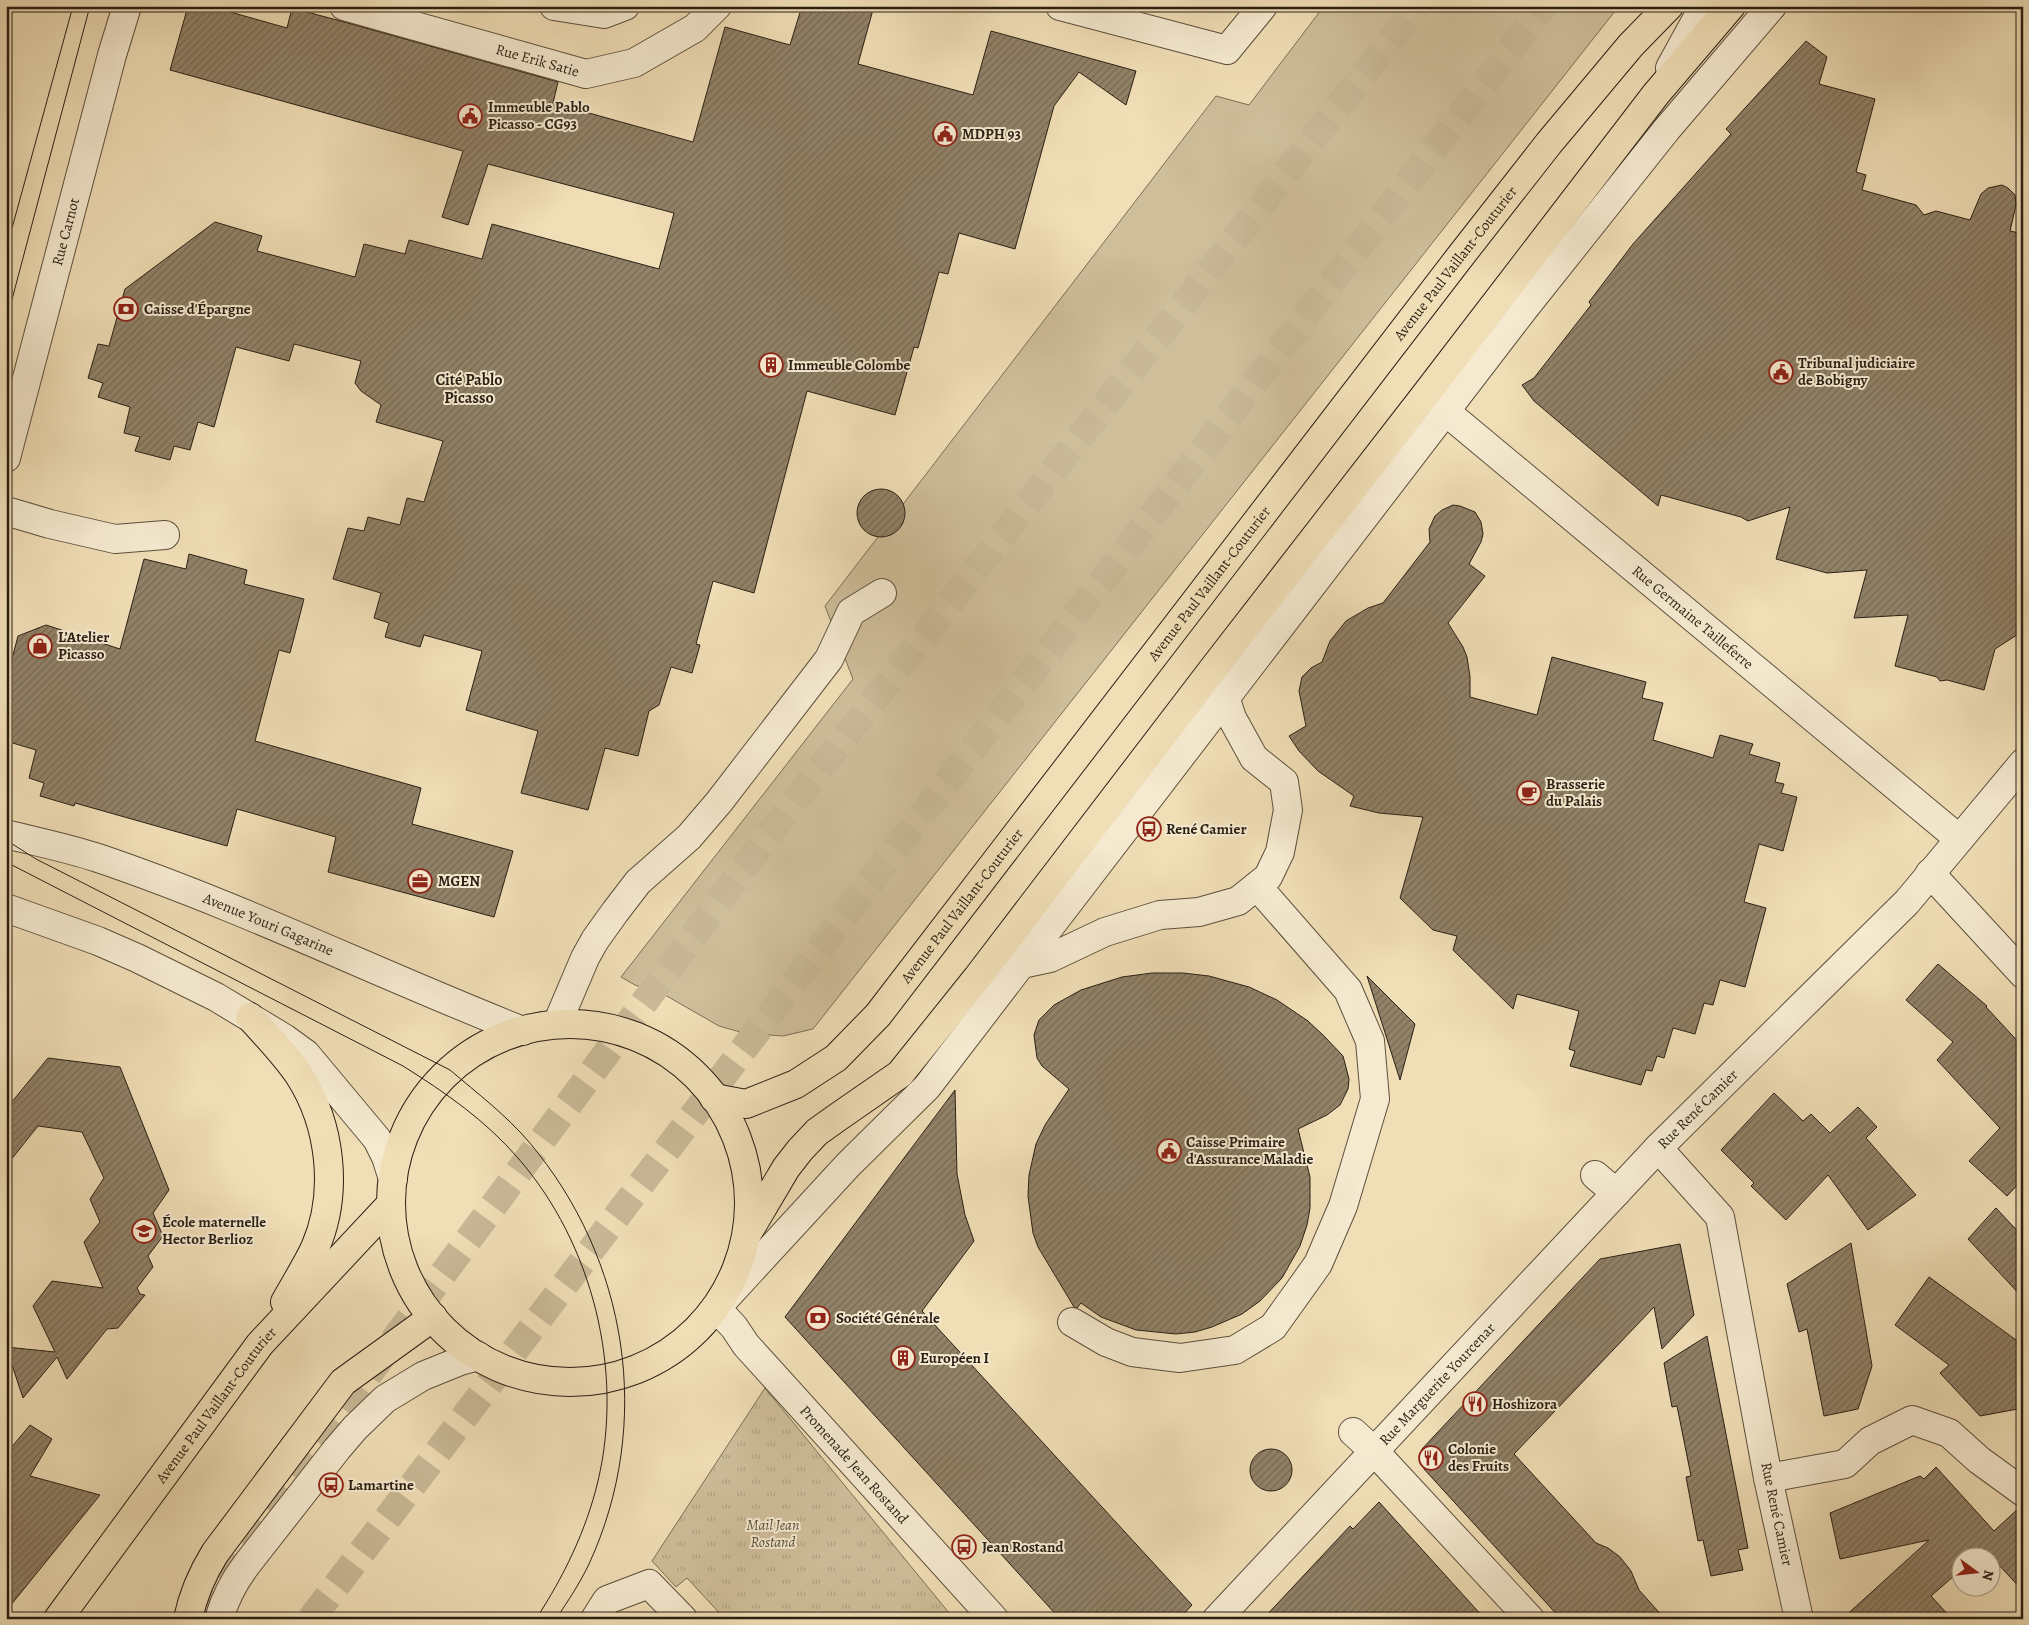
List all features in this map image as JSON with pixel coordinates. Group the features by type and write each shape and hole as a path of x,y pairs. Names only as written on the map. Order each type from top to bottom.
{"main road":[{"name":"Avenue Paul Vaillant-Couturier","path":"714,1098 746,1104 796,1084 836,1058 878,1016 1459,258 1549,143 1625,52 1668,6"},
{"path":"747,1234 750,1201 748,1174 742,1152 714,1098 697,1074 674,1053 637,1037 602,1026 557,1024 523,1030 492,1042 468,1056 435,1086 410,1120 402,1138 392,1191 395,1247 417,1295 432,1317 454,1339 478,1356 520,1374 552,1381 582,1382 606,1379 648,1366 681,1345 702,1326 718,1306 734,1274 747,1234 786,1168 800,1150 817,1132 838,1116 900,1074 977,978 1216,665 1436,403 1656,94 1731,6"},
{"path":"250,1017 280,1050 307,1088 321,1122 329,1165 325,1214 315,1248 260,1344"},
{"name":"Avenue Paul Vaillant-Couturier","path":"58,1619 260,1344 392,1191"},
{"path":"188,1619 192,1600 201,1576 215,1553 343,1382 432,1317"}],"street":[{"name":"Rue Erik Satie","path":"344,6 586,74 634,63 695,28 717,6"},
{"path":"554,6 604,14 626,6"},
{"path":"1060,6 1227,50 1262,6"},
{"path":"1656,94 1704,6"},
{"path":"718,1306 848,1165 927,1087 1225,699 1436,403 1523,310 1667,129 1772,6"},
{"name":"Rue Carnot","path":"6,458 35,342 128,11"},
{"name":"Rue Germaine Tailleferre","path":"1436,403 1958,838"},
{"path":"6,511 50,524 115,538 165,536"},
{"path":"557,1024 585,958 615,912 638,882 689,837 719,802 829,659 851,612 882,593"},
{"path":"977,978 1024,962 1050,958 1105,932 1160,915 1199,912 1238,901 1268,877 1280,852 1288,810 1284,782 1254,758 1232,718 1216,665"},
{"name":"Rue René Camier","path":"1799,1619 1768,1478 1720,1217 1658,1148 1908,902 1958,838 2023,763"},
{"name":"Avenue Youri Gagarine","path":"6,834 96,857 218,903 448,1002 523,1030"},
{"path":"1930,873 2023,974"},
{"path":"1072,1322 1106,1342 1132,1352 1180,1358 1235,1350 1272,1327 1318,1264 1343,1206 1375,1099 1370,1041 1348,990 1257,886"},
{"path":"6,908 90,938 137,958 216,997 284,1038 312,1061 377,1139 386,1157 392,1191"},
{"name":"Rue Marguerite Yourcenar","path":"1217,1619 1658,1148"},
{"path":"1595,1175 1616,1193"},
{"name":"Promenade Jean Rostand","path":"718,1306 746,1345 994,1619"},
{"path":"219,1619 224,1602 238,1576 355,1428 385,1399 423,1376 478,1356"},
{"path":"1768,1478 1845,1464 1870,1441 1912,1420 1949,1433 1980,1460 2023,1492"},
{"path":"1353,1432 1374,1451 1530,1619"},
{"path":"595,1619 607,1600 649,1584 683,1619"}],"green space":[{"path":"1324,6 1619,6 813,1029 783,1036 744,1033 719,1026 665,995 635,985 621,977 853,679 825,606 1216,96 1249,105"},
{"name":"Mail Jean Rostand","path":"765,1388 954,1619 725,1619 687,1578 676,1587 652,1561"}],"building":[{"path":"188,6 209,6 287,28 292,8 348,23 558,82 553,103 693,142 725,27 790,45 802,6 874,6 858,64 973,95 991,31 1136,71 1126,105 1079,72 1054,106 1015,249 959,233 948,274 939,272 918,348 914,347 895,415 807,391 754,593 713,581 696,644 700,645 692,673 671,667 659,705 649,711 638,756 605,748 588,810 521,793 538,731 466,710 482,651 424,635 420,647 385,637 389,623 374,618 381,593 333,579 348,528 364,531 368,517 400,525 407,498 424,502 443,441 376,422 381,405 361,391 355,383 361,361 294,344 289,361 236,347 214,427 198,422 190,450 174,446 170,460 135,451 140,437 124,433 130,407 98,397 103,383 88,378 98,344 109,346 125,289 215,222 262,236 257,251 355,277 364,244 405,254 409,240 482,259 492,224 659,269 674,213 488,164 468,225 442,217 463,151 170,70"},
{"name":"Tribunal judiciaire de Bobigny","path":"1806,41 1827,57 1819,84 1875,99 1856,172 1866,175 1862,190 1916,205 1924,215 1936,211 1970,220 1981,194 1988,188 2002,185 2015,195 2016,205 2010,231 2023,234 2023,631 1995,649 1984,690 1947,680 1940,681 1937,677 1895,666 1908,615 1854,618 1867,570 1827,573 1776,559 1790,507 1748,521 1741,517 1661,495 1658,506 1534,401 1522,385 1534,378 1591,305 1589,302 1633,244 1731,134 1726,129"},
{"path":"881,489 890,491 898,496 903,504 905,513 903,522 898,530 890,535 881,537 872,535 864,530 859,522 857,513 859,504 864,496 872,491"},
{"path":"1453,505 1475,512 1481,522 1483,534 1481,542 1469,564 1485,576 1448,623 1467,657 1470,697 1537,715 1552,657 1646,682 1642,698 1663,703 1653,740 1713,758 1720,735 1753,744 1749,754 1780,763 1775,782 1784,784 1781,793 1797,797 1783,851 1759,844 1744,902 1766,908 1745,987 1720,980 1713,1005 1704,1003 1695,1034 1673,1028 1664,1058 1657,1056 1652,1071 1646,1070 1641,1085 1570,1066 1575,1051 1569,1049 1579,1011 1517,994 1513,1009 1453,950 1457,936 1433,930 1400,898 1423,817 1379,813 1350,806 1354,796 1318,771 1299,751 1289,736 1306,726 1299,691 1302,677 1311,668 1322,662 1330,641 1346,621 1368,608 1383,603 1430,542 1429,529 1435,516"},
{"path":"189,554 247,570 244,584 304,599 290,653 279,650 255,741 421,788 412,824 513,851 494,917 328,872 336,837 237,809 227,846 75,803 74,806 40,796 44,783 29,778 36,750 6,741 6,682 18,636 46,625 120,649 144,559 186,569"},
{"path":"1938,964 1987,1006 2023,1047 2023,1179 2007,1196 1969,1161 2000,1128 1937,1060 1953,1042 1906,1000"},
{"name":"Caisse Primaire d'Assurance Maladie","path":"1152,973 1183,973 1209,976 1249,987 1277,1000 1308,1021 1343,1056 1349,1079 1348,1089 1340,1105 1327,1115 1298,1129 1310,1177 1310,1208 1300,1246 1282,1278 1260,1301 1242,1314 1212,1327 1195,1332 1176,1334 1136,1330 1101,1317 1081,1303 1077,1308 1074,1307 1038,1247 1033,1233 1028,1196 1029,1175 1036,1144 1045,1125 1069,1089 1042,1066 1037,1058 1034,1035 1039,1020 1054,1005 1081,990 1122,977"},
{"path":"1367,976 1415,1024 1400,1080"},
{"path":"48,1058 120,1067 169,1190 153,1213 163,1236 148,1256 153,1267 137,1288 140,1294 145,1295 118,1328 107,1329 67,1379 57,1357 23,1398 6,1347 55,1352 33,1306 52,1281 103,1288 84,1242 100,1222 90,1199 104,1178 82,1132 38,1126 6,1166 6,1109"},
{"name":"Européen I","path":"955,1090 957,1174 965,1215 974,1241 922,1311 1192,1605 1179,1619 1060,1619 785,1317"},
{"path":"1774,1093 1803,1121 1811,1114 1830,1133 1858,1107 1877,1127 1866,1138 1916,1195 1868,1230 1828,1175 1786,1220 1751,1186 1754,1183 1721,1150"},
{"path":"1996,1208 2023,1237 2023,1298 1968,1239"},
{"path":"1851,1243 1872,1366 1858,1409 1824,1416 1807,1329 1799,1332 1787,1284"},
{"path":"1680,1244 1694,1315 1662,1349 1654,1307 1514,1454 1596,1543 1608,1548 1620,1557 1631,1571 1639,1590 1665,1619 1561,1619 1424,1469 1422,1449 1600,1259"},
{"path":"1929,1277 2023,1345 2023,1408 1980,1416 1940,1373 1949,1365 1895,1325"},
{"path":"1707,1336 1748,1548 1738,1550 1743,1570 1711,1576 1703,1540 1698,1541 1686,1477 1691,1476 1677,1406 1672,1407 1664,1363"},
{"path":"30,1425 52,1439 30,1476 100,1495 6,1611 6,1454"},
{"path":"1275,1449 1283,1452 1289,1458 1292,1470 1289,1482 1283,1488 1267,1491 1259,1488 1253,1482 1250,1466 1253,1458 1259,1452"},
{"path":"1936,1467 1994,1531 2020,1507 2023,1507 2023,1591 2002,1568 2002,1548 1952,1548 1952,1578 1931,1596 1952,1619 1842,1619 1929,1540 1840,1559 1830,1513 1920,1476 1924,1479"},
{"path":"1379,1502 1485,1619 1263,1619 1350,1526 1353,1529"}],"tunnel":[{"path":"193,1611 766,838 1417,6"},
{"path":"311,1619 862,893 1544,6"}],"tram line":[{"path":"6,250 73,6"},
{"path":"6,322 90,6"},
{"path":"6,840 36,859 450,1070 491,1104 520,1132 563,1188 589,1237 609,1290 620,1344 625,1399 621,1455 609,1510 589,1564 556,1619"},
{"path":"6,862 403,1066 450,1097 492,1131 518,1158 544,1192 566,1229 583,1269 596,1310 604,1353 607,1396 605,1439 593,1500 565,1570 536,1619"}],"place":[{"name":"Immeuble Pablo Picasso - CG93","path":"470,116"},
{"name":"MDPH 93","path":"945,134"},
{"name":"Caisse d'Épargne","path":"126,309"},
{"name":"Immeuble Colombe","path":"771,365"},
{"name":"Tribunal judiciaire de Bobigny","path":"1781,372"},
{"name":"L’Atelier Picasso","path":"40,646"},
{"name":"Brasserie du Palais","path":"1529,793"},
{"name":"René Camier","path":"1149,829"},
{"name":"MGEN","path":"420,881"},
{"name":"Caisse Primaire d'Assurance Maladie","path":"1169,1151"},
{"name":"École maternelle Hector Berlioz","path":"144,1231"},
{"name":"Société Générale","path":"818,1318"},
{"name":"Européen I","path":"903,1358"},
{"name":"Hoshizora","path":"1475,1404"},
{"name":"Colonie des Fruits","path":"1431,1458"},
{"name":"Lamartine","path":"331,1485"},
{"name":"Jean Rostand","path":"964,1547"}],"district":[{"name":"Cité Pablo Picasso","path":"469,388"}]}
